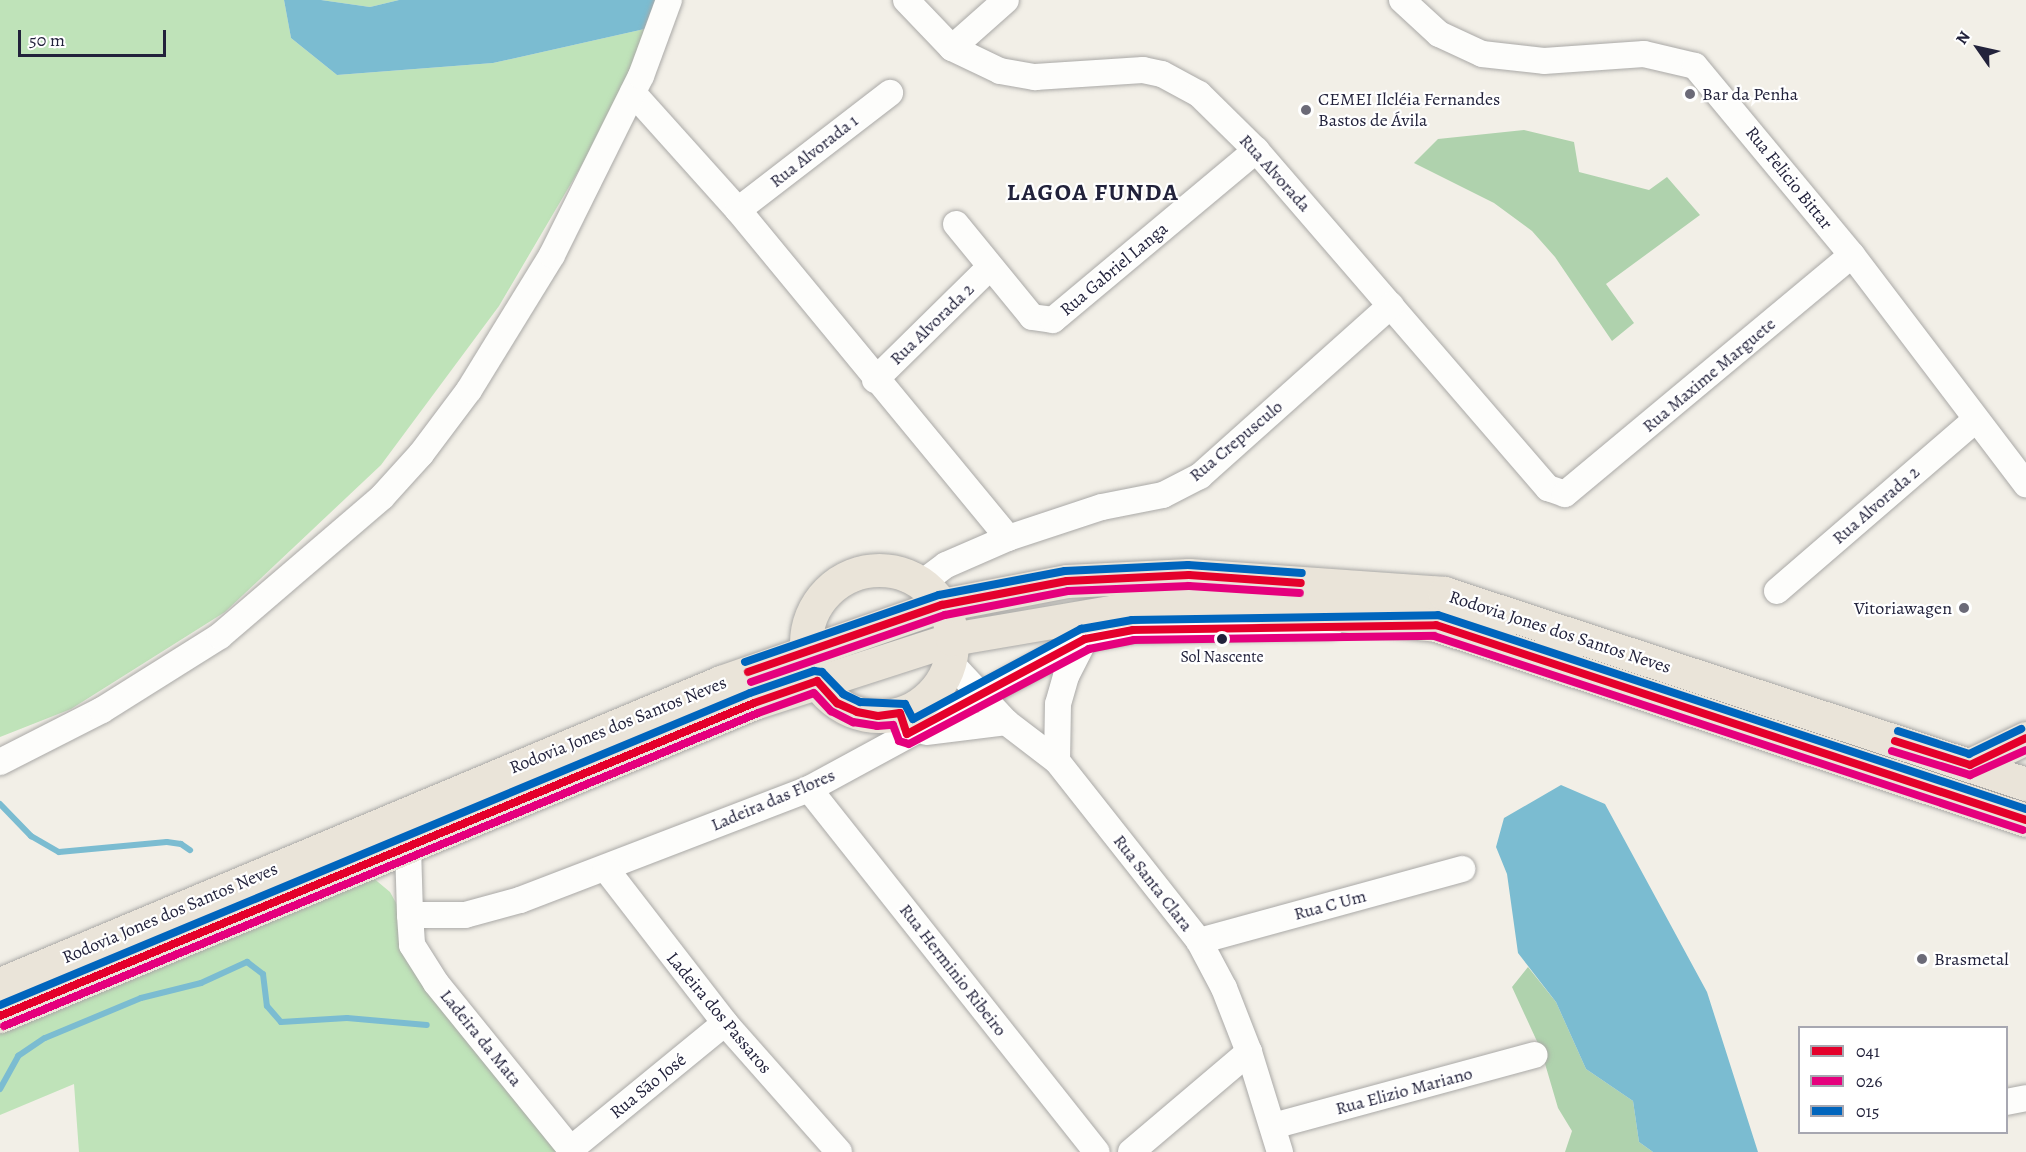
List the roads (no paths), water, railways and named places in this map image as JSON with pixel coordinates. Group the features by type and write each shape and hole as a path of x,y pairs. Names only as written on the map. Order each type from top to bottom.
{"main road":[{"path":"884,570 932,594 951,651 929,696 904,724 857,712 837,703 817,681 807,650 808,628 816,607 845,579 884,570"},
{"name":"Rodovia Jones dos Santos Neves","path":"0,984 631,717 807,650 932,594 1067,581 1190,575 1444,593 2026,784"},
{"name":"Rodovia Jones dos Santos Neves","path":"0,1016 754,703 817,681 1185,598 1436,625 2024,811"},
{"path":"1970,765 2026,738"}],"street":[{"path":"0,762 102,711 220,636 382,497 445,425 552,255 633,93 669,0"},
{"name":"Rua Alvorada","path":"906,0 952,48 986,67 1035,77 1143,70 1162,74 1199,94 1256,150 1548,488 1565,494"},
{"path":"952,48 1006,0"},
{"name":"Rua Felicio Bittar","path":"1402,0 1439,34 1482,54 1544,61 1644,54 1695,66 1852,255 1975,420 2026,484"},
{"path":"633,93 738,210 875,380 1008,538"},
{"name":"Rua Alvorada 1","path":"738,210 890,93"},
{"name":"Rua Gabriel Langa","path":"956,224 989,268 1032,317 1053,320 1256,150"},
{"name":"Rua Maxime Marguete","path":"1565,494 1852,255"},
{"name":"Rua Alvorada 2","path":"875,380 989,268"},
{"name":"Rua Crepusculo","path":"932,594 946,565 1008,538 1102,507 1163,495 1200,476 1391,305"},
{"name":"Rua Alvorada 2","path":"1778,591 1975,420"},
{"name":"Ladeira das Flores","path":"410,915 465,915 520,900 606,869 809,789 904,724 984,694 1085,639 1133,630 1436,625"},
{"path":"1057,761 1058,704 1066,676 1085,639"},
{"name":"Rua Santa Clara","path":"951,651 1006,722 1057,761 1199,941 1224,988 1249,1052 1280,1152"},
{"path":"904,724 1006,722"},
{"name":"Rua Herminio Ribeiro","path":"809,789 1097,1152"},
{"path":"408,847 410,915"},
{"name":"Ladeira dos Passaros","path":"606,869 725,1023 839,1152"},
{"name":"Rua C Um","path":"1199,941 1462,869"},
{"name":"Ladeira da Mata","path":"410,915 412,945 436,983 572,1150"},
{"name":"Rua São José","path":"572,1150 725,1023"},
{"path":"1131,1152 1205,1086 1249,1052"},
{"name":"Rua Elizio Mariano","path":"1273,1126 1535,1055"},
{"path":"2008,1102 2026,1098"}],"water":[{"path":"284,0 321,0 370,7 399,0 659,0 649,28 493,63 337,75 291,38"},
{"path":"1561,785 1605,804 1707,992 1758,1152 1653,1152 1639,1142 1633,1101 1586,1069 1556,1002 1518,953 1507,874 1496,847 1504,818"}],"waterway":[{"path":"0,804 31,836 59,852 167,842 181,844 190,850"},
{"path":"0,1089 18,1056 45,1038 141,998 201,983 247,962 263,974 267,1006 281,1022 347,1018 427,1025"}],"place":[{"name":"Bar da Penha","path":"1690,94"},
{"name":"CEMEI Ilcléia Fernandes Bastos de Ávila","path":"1306,110"},
{"name":"Vitoriawagen","path":"1964,608"},
{"name":"Sol Nascente","path":"1222,639"},
{"name":"Brasmetal","path":"1922,959"}],"district":[{"name":"LAGOA FUNDA","path":"1093,193"}]}
